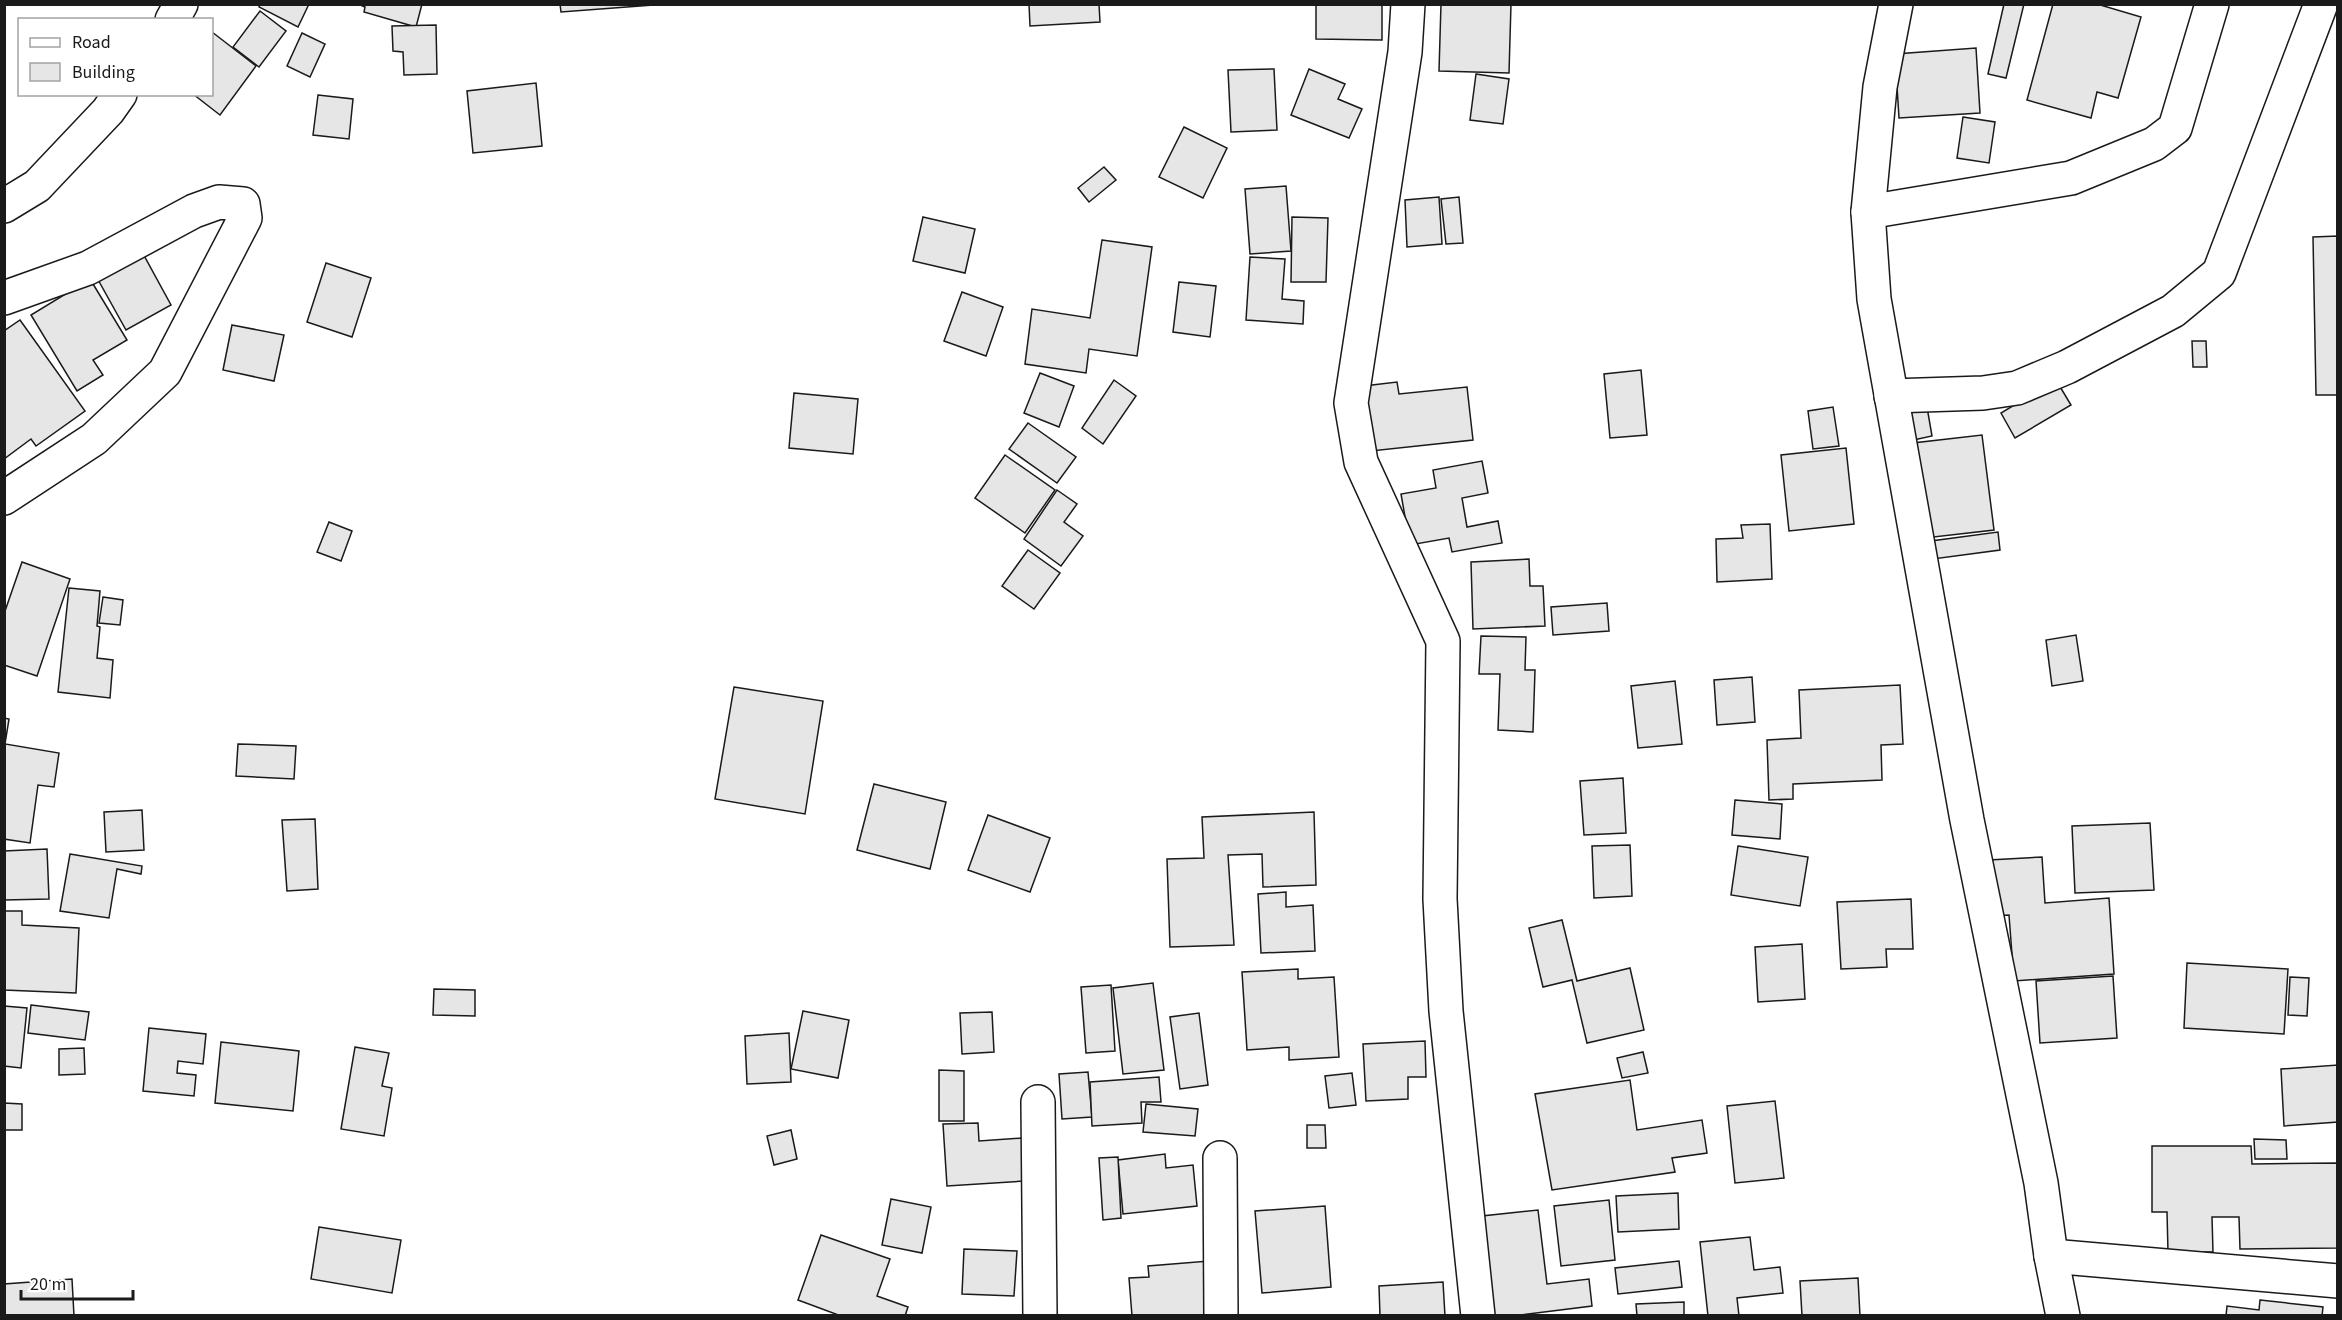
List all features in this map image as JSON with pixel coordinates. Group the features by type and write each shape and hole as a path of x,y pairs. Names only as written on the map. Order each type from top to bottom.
{"street":[{"path":"173,18 182,4"},
{"path":"1408,4 1405,52 1351,403 1361,462 1443,641 1440,899 1446,1011 1478,1316"},
{"path":"1896,4 1880,87 1868,212 1874,299 1967,820 2041,1183 2062,1316"},
{"path":"1868,212 2071,178 2154,144 2175,128 2212,4"},
{"path":"1891,396 1983,393 2017,388 2067,367 2173,311 2219,273 2321,4"},
{"path":"4,206 38,186 108,111 119,96"},
{"path":"4,298 88,268 194,211 219,202 243,204 245,218 165,372 94,439 4,498"},
{"path":"1038,1102 1040,1316"},
{"path":"1220,1158 1221,1316"},
{"path":"2051,1256 2337,1281"}],"building":[{"path":"260,4 309,4 298,27 259,7"},
{"path":"358,4 422,4 416,27 364,12 365,7"},
{"path":"560,4 653,4 653,5 561,12"},
{"path":"1029,4 1099,4 1100,22 1030,26"},
{"path":"1316,4 1382,4 1382,40 1316,39"},
{"path":"1441,4 1511,4 1509,73 1439,71"},
{"path":"2004,4 2024,4 2006,78 1988,74"},
{"path":"2053,4 2097,4 2141,17 2118,98 2097,92 2091,118 2027,100"},
{"path":"260,11 286,31 259,67 233,47"},
{"path":"436,25 437,74 404,75 403,52 393,51 392,26"},
{"path":"213,33 256,66 220,115 196,96 213,96"},
{"path":"302,33 325,44 310,77 287,66"},
{"path":"1976,48 1980,113 1899,118 1895,54"},
{"path":"1274,69 1277,130 1231,132 1228,70"},
{"path":"1309,69 1345,84 1338,99 1362,109 1349,138 1291,115"},
{"path":"1476,74 1509,79 1503,124 1470,120"},
{"path":"536,83 542,146 473,153 467,91"},
{"path":"318,95 353,99 349,139 313,135"},
{"path":"1963,117 1995,122 1989,163 1957,158"},
{"path":"1184,127 1227,148 1203,198 1159,177"},
{"path":"1104,167 1116,180 1089,202 1078,188"},
{"path":"1286,186 1291,251 1250,254 1245,189"},
{"path":"1439,197 1442,244 1407,247 1405,200"},
{"path":"1459,197 1463,243 1446,244 1441,199"},
{"path":"923,217 975,229 965,273 913,261"},
{"path":"1292,217 1328,218 1326,282 1291,282"},
{"path":"2338,236 2338,395 2316,395 2313,237"},
{"path":"1102,240 1152,247 1137,356 1089,349 1086,373 1025,364 1032,309 1090,318"},
{"path":"141,250 171,305 126,330 96,276"},
{"path":"1250,257 1285,259 1282,299 1304,301 1303,324 1246,320"},
{"path":"326,263 371,278 352,337 307,322"},
{"path":"90,279 127,340 93,360 103,375 77,391 31,315"},
{"path":"1179,282 1216,286 1210,337 1173,332"},
{"path":"962,292 1003,307 986,356 944,341"},
{"path":"20,320 85,411 36,446 31,439 4,459 4,331"},
{"path":"232,325 284,335 274,381 223,370"},
{"path":"2192,341 2206,341 2207,367 2193,367"},
{"path":"1641,370 1647,435 1610,438 1604,374"},
{"path":"1040,373 1074,386 1059,427 1024,413"},
{"path":"1114,380 1136,396 1103,444 1082,428"},
{"path":"2056,380 2071,405 2015,438 2001,413"},
{"path":"1397,382 1399,394 1467,387 1473,440 1371,451 1364,386"},
{"path":"794,393 858,399 853,454 789,448"},
{"path":"1833,407 1839,446 1813,449 1808,411"},
{"path":"1927,407 1932,436 1904,442 1898,413"},
{"path":"1028,423 1076,457 1057,483 1009,449"},
{"path":"1982,435 1994,530 1925,538 1913,443"},
{"path":"1846,448 1854,524 1789,531 1781,455"},
{"path":"1005,455 1055,490 1025,533 975,498"},
{"path":"1482,461 1488,493 1462,498 1467,527 1498,521 1502,543 1452,552 1449,538 1410,545 1401,494 1436,488 1433,470"},
{"path":"1057,490 1077,504 1064,522 1083,536 1061,566 1024,539"},
{"path":"329,522 352,531 341,561 317,552"},
{"path":"1770,524 1772,579 1717,582 1716,539 1743,538 1741,525"},
{"path":"1998,532 2000,550 1933,559 1931,541"},
{"path":"1028,550 1060,573 1034,609 1002,586"},
{"path":"1529,559 1530,586 1543,586 1545,626 1473,629 1471,562"},
{"path":"22,562 70,579 37,676 4,665 4,614"},
{"path":"69,588 100,591 97,658 113,660 110,698 58,692"},
{"path":"103,597 123,600 120,625 99,623"},
{"path":"1607,603 1609,631 1553,635 1551,607"},
{"path":"2076,635 2083,681 2052,686 2046,640"},
{"path":"1481,636 1526,637 1525,670 1535,670 1533,732 1498,730 1500,674 1479,674"},
{"path":"1752,677 1755,722 1717,725 1714,680"},
{"path":"1675,681 1682,744 1638,748 1631,686"},
{"path":"1900,685 1903,744 1881,745 1882,780 1793,784 1793,799 1769,800 1767,740 1801,738 1799,690"},
{"path":"734,687 823,701 805,814 715,799"},
{"path":"4,718 9,719 5,744 59,753 54,787 38,785 30,843 4,839"},
{"path":"238,744 296,746 294,779 236,776"},
{"path":"1623,778 1626,833 1584,835 1580,781"},
{"path":"874,784 946,802 930,869 857,850"},
{"path":"1735,800 1782,804 1780,839 1732,835"},
{"path":"142,810 144,850 106,852 104,812"},
{"path":"1314,812 1316,885 1263,887 1262,854 1228,855 1234,945 1170,947 1167,859 1204,858 1202,817"},
{"path":"988,815 1050,838 1030,892 968,870"},
{"path":"315,819 318,889 287,891 282,820"},
{"path":"2150,823 2154,890 2075,893 2072,826"},
{"path":"1630,845 1632,896 1594,898 1592,846"},
{"path":"1738,846 1808,857 1800,906 1731,895"},
{"path":"47,849 49,899 4,900 4,851"},
{"path":"70,854 142,866 141,874 117,869 109,918 60,911"},
{"path":"2042,857 2045,903 2109,898 2114,974 2014,981 2009,915 1993,916 1989,860"},
{"path":"1286,892 1286,907 1313,905 1315,951 1261,953 1258,894"},
{"path":"1911,899 1913,949 1886,949 1887,967 1841,969 1837,902"},
{"path":"4,911 22,911 22,925 79,928 76,993 4,990"},
{"path":"1562,920 1577,981 1630,968 1644,1030 1587,1043 1572,980 1543,987 1529,928"},
{"path":"1802,944 1805,999 1758,1002 1755,947"},
{"path":"2187,963 2288,969 2284,1034 2184,1028"},
{"path":"1298,969 1298,979 1334,977 1339,1057 1289,1060 1289,1047 1247,1050 1242,972"},
{"path":"2113,976 2117,1038 2040,1043 2036,981"},
{"path":"2290,977 2309,978 2307,1016 2288,1015"},
{"path":"1153,983 1164,1070 1123,1074 1113,988"},
{"path":"1111,985 1115,1051 1086,1053 1081,987"},
{"path":"434,989 475,990 475,1016 433,1015"},
{"path":"31,1005 89,1012 85,1040 28,1033"},
{"path":"4,1006 27,1008 21,1068 4,1066"},
{"path":"803,1011 849,1020 838,1078 791,1069"},
{"path":"992,1012 994,1052 962,1054 960,1013"},
{"path":"1199,1013 1208,1085 1180,1089 1170,1017"},
{"path":"149,1028 206,1034 203,1064 178,1061 177,1073 196,1075 194,1096 143,1091"},
{"path":"789,1033 791,1082 747,1084 745,1036"},
{"path":"1425,1041 1426,1077 1408,1077 1408,1099 1366,1101 1363,1044"},
{"path":"221,1042 299,1051 293,1111 215,1103"},
{"path":"355,1047 389,1053 382,1086 392,1088 384,1136 341,1129"},
{"path":"84,1048 85,1074 59,1075 59,1049"},
{"path":"1643,1052 1648,1073 1622,1078 1617,1058"},
{"path":"2338,1065 2338,1122 2284,1126 2281,1069"},
{"path":"939,1070 964,1071 964,1121 939,1121"},
{"path":"1088,1072 1092,1117 1062,1119 1059,1074"},
{"path":"1352,1073 1356,1105 1329,1108 1325,1076"},
{"path":"1159,1077 1161,1102 1141,1102 1142,1123 1092,1126 1090,1082"},
{"path":"1630,1080 1637,1130 1702,1120 1707,1153 1672,1158 1675,1172 1552,1190 1535,1094"},
{"path":"1775,1101 1784,1178 1735,1183 1727,1106"},
{"path":"4,1103 22,1104 22,1130 4,1130"},
{"path":"1146,1104 1198,1109 1195,1136 1143,1132"},
{"path":"978,1123 979,1141 1022,1138 1024,1181 947,1186 943,1124"},
{"path":"1307,1125 1325,1125 1326,1148 1307,1148"},
{"path":"791,1130 797,1159 774,1165 767,1136"},
{"path":"2254,1139 2286,1140 2287,1159 2255,1159"},
{"path":"2152,1146 2251,1146 2252,1164 2338,1163 2338,1248 2240,1249 2239,1217 2212,1217 2213,1252 2168,1252 2167,1212 2152,1212"},
{"path":"1165,1154 1166,1168 1193,1165 1197,1206 1123,1214 1118,1160"},
{"path":"1118,1157 1121,1218 1103,1220 1099,1158"},
{"path":"1678,1193 1679,1229 1618,1232 1616,1196"},
{"path":"891,1199 931,1207 922,1253 882,1245"},
{"path":"1609,1200 1615,1260 1561,1266 1554,1206"},
{"path":"1325,1206 1331,1287 1262,1293 1255,1211"},
{"path":"1538,1210 1547,1284 1589,1279 1592,1306 1513,1316 1493,1316 1482,1216"},
{"path":"319,1227 401,1240 392,1293 311,1279"},
{"path":"821,1235 890,1259 877,1296 908,1307 905,1316 841,1316 798,1300"},
{"path":"1750,1237 1754,1270 1780,1267 1783,1293 1737,1298 1739,1316 1708,1316 1700,1242"},
{"path":"964,1249 1017,1251 1014,1296 962,1294"},
{"path":"1209,1261 1213,1316 1132,1316 1129,1278 1149,1277 1148,1266"},
{"path":"1679,1261 1682,1287 1618,1294 1615,1268"},
{"path":"1858,1278 1860,1316 1802,1316 1800,1281"},
{"path":"72,1279 74,1316 4,1316 4,1284"},
{"path":"1443,1282 1445,1316 1380,1316 1379,1286"},
{"path":"2260,1300 2323,1307 2322,1316 2226,1316 2227,1306 2259,1310"},
{"path":"1684,1302 1684,1316 1637,1316 1636,1304"}]}
